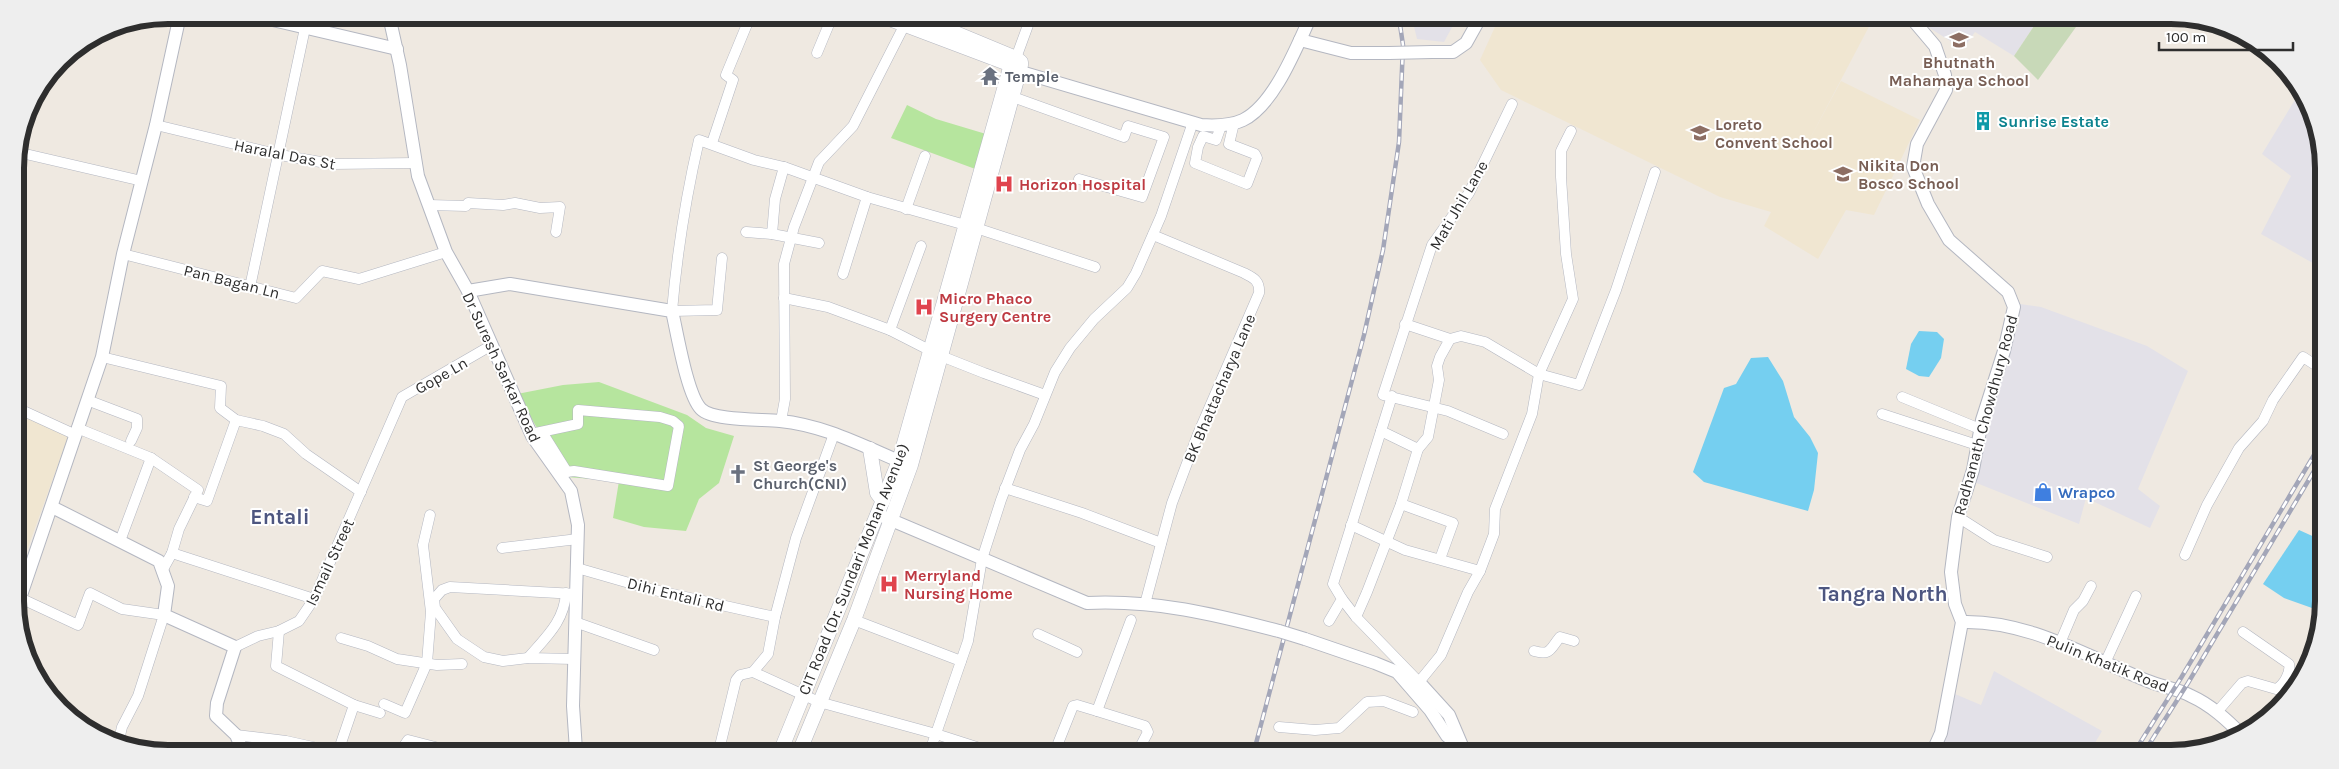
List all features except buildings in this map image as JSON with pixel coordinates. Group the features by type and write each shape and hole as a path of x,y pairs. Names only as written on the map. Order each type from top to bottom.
{"main road":[{"path":"911,24 1015,66"},
{"path":"931,24 1015,66"},
{"name":"CIT Road (Dr. Sundari Mohan Avenue)","path":"971,227 1013,97 1015,66"},
{"name":"CIT Road (Dr. Sundari Mohan Avenue)","path":"783,745 802,695 883,517 911,465 936,353 1015,66"},
{"name":"CIT Road (Dr. Sundari Mohan Avenue)","path":"802,745 818,702 854,620 883,517 883,500 899,461 936,353"},
{"path":"870,449 877,493 883,500"}],"street":[{"path":"24,587 102,357 123,254 156,125 178,24"},
{"path":"296,24 305,28 397,50"},
{"name":"Dr Suresh Sarkar Road","path":"391,24 418,176 446,252 468,291 492,345 536,433 562,472 571,491 578,525 577,568 571,594 576,622 573,706 576,745"},
{"path":"712,143 733,80 726,75 747,24"},
{"path":"817,53 829,24"},
{"path":"782,421 785,399 784,264 791,238 819,162 853,126 905,24"},
{"path":"1029,24 1015,66 1202,125 1227,124 1244,120 1258,108 1285,74 1307,24"},
{"path":"1300,40 1350,53 1454,52 1466,43 1477,24"},
{"name":"Radhanath Chowdhury Road","path":"1916,24 1935,46 1945,75 1946,90 1917,144 1913,168 1928,204 1949,240 2008,292 2014,307 2004,351 1980,429 1968,489 1958,517 1951,572 1955,604 1962,622"},
{"path":"250,287 280,155 305,28"},
{"path":"1013,97 1124,137 1128,126 1164,137 1142,198 1079,179"},
{"name":"Mati Jhil Lane","path":"1342,599 1333,584 1381,431 1405,324 1432,245 1469,193 1512,104"},
{"path":"932,745 968,641 982,559 1005,488 1020,450 1034,424 1055,372 1094,319 1127,288 1144,257 1193,122"},
{"path":"1216,140 1227,124"},
{"path":"1227,124 1229,144"},
{"name":"Haralal Das St","path":"156,125 280,155 332,164 416,162"},
{"path":"1419,682 1441,655 1468,592 1480,571 1494,534 1495,509 1532,414 1539,374 1573,300 1566,254 1561,177 1561,151 1571,131"},
{"path":"1204,136 1229,144 1255,154 1256,162 1247,184 1195,163 1200,139 1204,136"},
{"path":"899,461 819,427 782,421 718,416 702,410 692,395 672,311 681,229 699,140 712,143 754,160 784,167 867,197 971,227 1095,267"},
{"path":"25,154 142,181"},
{"path":"906,209 925,156"},
{"path":"772,234 776,199 784,167"},
{"path":"1405,324 1450,338 1462,336 1485,342 1539,374 1579,385 1616,290 1655,172"},
{"path":"843,274 867,197"},
{"path":"429,205 466,206 468,203 504,205 515,203 540,208 560,207 556,232"},
{"path":"746,232 772,234 819,243"},
{"name":"BK Bhattacharya Lane","path":"1146,604 1172,503 1198,434 1260,287 1256,280 1244,273 1153,235"},
{"path":"890,330 921,246"},
{"name":"Pan Bagan Ln","path":"123,254 296,298 322,271 359,279 446,252"},
{"path":"468,291 510,284 672,311 717,310 722,258"},
{"path":"784,298 828,307 890,330 936,353 1045,395"},
{"path":"1356,617 1401,504 1418,450 1428,437 1439,380 1437,366 1450,338"},
{"name":"Gope Ln","path":"361,492 402,397 492,345"},
{"path":"102,357 221,386 220,408 236,420 263,426 284,434 306,454 361,492"},
{"path":"2185,555 2207,505 2239,448 2263,421 2273,400 2303,357 2315,365"},
{"path":"1388,396 1471,419 1503,434"},
{"path":"1902,397 1980,429"},
{"path":"87,400 137,419 137,428 131,441"},
{"path":"536,433 578,424 578,410 660,417 672,420 679,426 668,486 562,472"},
{"path":"24,411 151,458 198,490 179,529 172,554 162,571"},
{"path":"1882,414 1977,445"},
{"path":"194,498 207,501 236,420"},
{"path":"1381,431 1418,450"},
{"path":"720,745 736,680 740,675 753,672 768,654 775,618 796,538 834,434"},
{"path":"120,541 151,458"},
{"path":"1005,488 1082,513 1162,543"},
{"name":"Ismail Street","path":"235,647 258,636 279,631 299,621 314,600 361,492"},
{"path":"1401,504 1453,523 1440,559"},
{"path":"52,507 159,561 168,586 164,615 138,696 122,727 120,736"},
{"path":"279,631 276,666 354,705 405,713 427,663 431,612 423,545 430,515"},
{"path":"883,517 1087,603 1168,605 1200,611 1279,631 1375,663 1397,672 1430,710 1448,736 1458,745"},
{"path":"1958,517 1994,540 2047,557"},
{"path":"1351,525 1405,550 1480,571"},
{"path":"502,548 578,539"},
{"path":"172,554 314,600"},
{"name":"Dihi Entali Rd","path":"577,568 659,591 775,618"},
{"path":"2060,643 2074,610 2083,601 2091,586"},
{"path":"528,658 558,623 571,594 450,587 442,590 434,599 435,608 456,639 470,650 484,657 503,661 528,658 574,659"},
{"path":"24,603 78,625 90,593 122,609 164,615 235,647 217,703 216,716 236,735 240,745"},
{"path":"2105,663 2136,596"},
{"path":"1329,621 1342,599 1356,617 1449,716 1462,745"},
{"path":"854,620 961,661"},
{"path":"1097,711 1131,620"},
{"path":"576,622 654,650"},
{"path":"1936,745 1941,733 1962,622"},
{"name":"Pulin Khatik Road","path":"1962,622 1998,623 2040,635 2149,681 2192,696 2218,712 2236,729"},
{"path":"2218,712 2242,683 2248,681 2276,689 2280,688 2290,671 2289,664 2243,632"},
{"path":"1038,634 1077,652"},
{"path":"1534,651 1545,654 1549,653 1560,637 1574,642"},
{"path":"340,638 368,646 397,659 427,663 462,664"},
{"path":"753,672 818,702 970,745"},
{"path":"1280,727 1315,730 1339,728 1367,702 1384,701 1413,712"},
{"path":"1057,745 1073,706 1077,704 1145,726 1148,732 1141,745"},
{"path":"340,745 354,705"},
{"path":"236,735 304,745"},
{"path":"405,745 408,740 426,745"}],"shaded area":[{"path":"1413,24 1454,24 1444,42 1417,39"},
{"name":"Loreto Convent School","path":"1496,24 1870,24 1804,150 1841,81 1920,120 1874,215 1846,210 1818,259 1764,226 1771,212 1720,197 1501,90 1480,60"},
{"path":"1930,24 2035,24 2014,56 1975,32 1963,49 1928,27"},
{"path":"2296,97 2308,122 2315,159 2315,264 2261,234 2291,176 2262,154"},
{"path":"2020,304 2041,307 2147,346 2188,371 2138,489 2160,506 2150,528 2086,498 2079,524 1974,482 1994,397 2019,322"},
{"path":"24,416 68,437 24,558"},
{"path":"1994,671 2102,731 2094,745 1941,745 1948,732 1955,694 1981,705"}],"green space":[{"path":"2035,24 2078,24 2038,80 2014,56"},
{"path":"907,105 936,119 986,134 978,170 891,138"},
{"path":"599,382 687,415 706,428 734,436 719,483 699,499 686,531 644,527 613,518 619,481 566,477 517,394 563,385"}],"water":[{"path":"1919,331 1937,332 1944,339 1941,358 1929,377 1919,376 1906,369 1911,344"},
{"path":"1768,357 1783,381 1794,417 1810,437 1818,453 1814,490 1808,511 1704,482 1693,472 1724,388 1736,384 1751,358"},
{"path":"2299,530 2315,537 2315,601 2312,608 2284,598 2263,584"}],"railway":[{"path":"1256,745 1364,335 1383,250 1399,142 1403,45 1400,24"},
{"path":"2139,745 2181,678 2315,453"},
{"path":"2149,745 2188,683 2315,469"}],"place":[{"name":"Bhutnath Mahamaya School","path":"1959,40"},
{"name":"Temple","path":"990,76"},
{"name":"Sunrise Estate","path":"1983,121"},
{"name":"Loreto Convent School","path":"1700,133"},
{"name":"Nikita Don Bosco School","path":"1843,174"},
{"name":"Horizon Hospital","path":"1004,184"},
{"name":"Micro Phaco Surgery Centre","path":"924,307"},
{"name":"St George's Church(CNI)","path":"738,474"},
{"name":"Wrapco","path":"2043,492"},
{"name":"Merryland Nursing Home","path":"889,584"}],"district":[{"name":"Entali","path":"280,517"},
{"name":"Tangra North","path":"1883,594"}]}
